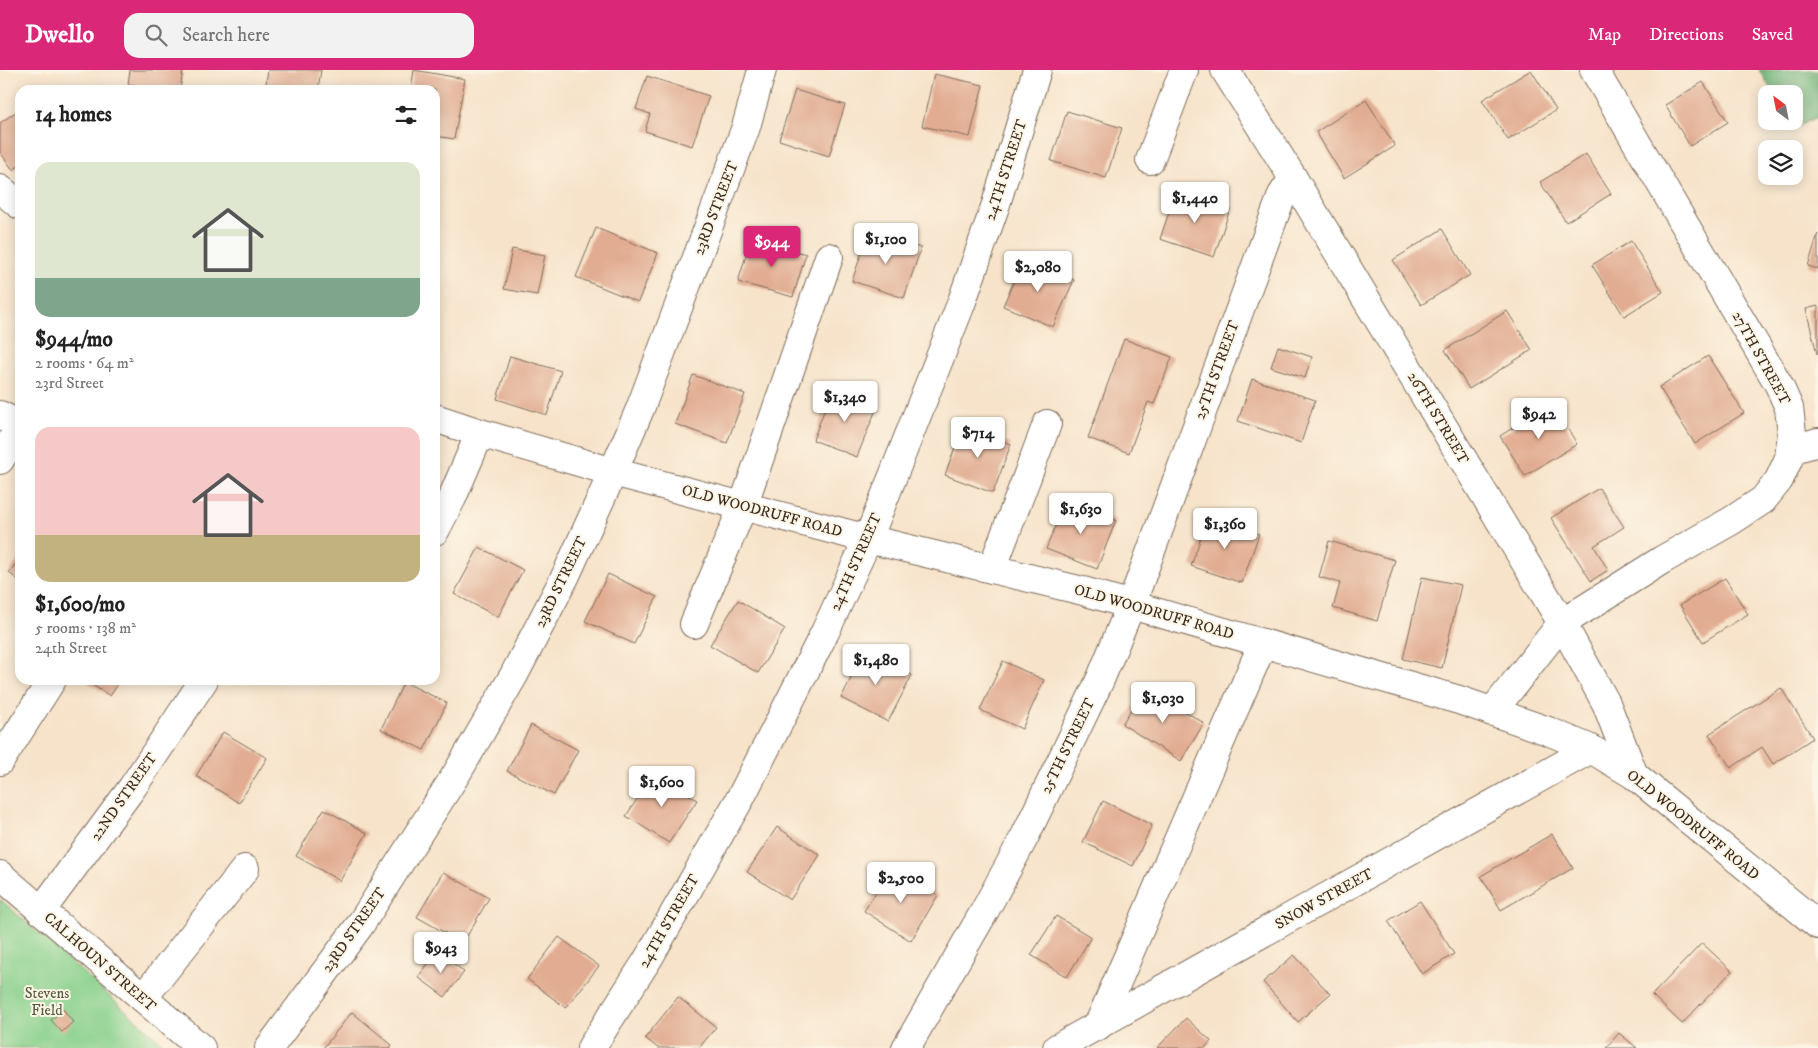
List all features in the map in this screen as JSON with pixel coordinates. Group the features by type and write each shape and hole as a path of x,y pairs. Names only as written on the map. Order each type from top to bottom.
{"street":[{"name":"23RD STREET","path":"269,1048 360,925 457,773 523,658 566,575 640,408 746,127 762,70"},
{"name":"24TH STREET","path":"591,1048 648,959 740,797 825,632 868,539 961,304 996,204 1037,70"},
{"path":"1150,160 1184,70"},
{"name":"26TH STREET","path":"1226,70 1562,624 1606,703 1634,775"},
{"name":"27TH STREET","path":"1492,712 1562,624 1662,560 1731,521 1763,500 1779,480 1789,458 1792,433 1789,408 1779,385 1594,70"},
{"name":"25TH STREET","path":"906,1048 980,921 1024,836 1100,680 1130,605 1282,195 1293,178"},
{"path":"0,189 15,201"},
{"path":"694,624 743,506 829,257"},
{"path":"0,415 15,423"},
{"name":"OLD WOODRUFF ROAD","path":"440,420 613,472 868,539 1083,591 1459,700 1548,731 1591,749 1634,775 1818,925"},
{"path":"992,569 1047,424"},
{"path":"440,521 480,433"},
{"path":"0,460 15,434"},
{"path":"1790,450 1818,442"},
{"path":"1079,1040 1263,643"},
{"path":"0,761 49,685"},
{"name":"22ND STREET","path":"41,911 132,788 201,685"},
{"name":"SNOW STREET","path":"1079,1040 1591,749"},
{"path":"143,998 245,869"},
{"name":"CALHOUN STREET","path":"0,875 201,1048"}],"green space":[{"path":"1759,70 1818,70 1818,117 1803,124 1803,85 1768,85"},
{"name":"Stevens Field","path":"0,899 168,1048 0,1048"}],"building":[{"path":"130,70 183,70 181,85 128,84"},
{"path":"268,70 321,70 319,85 266,85"},
{"path":"414,70 465,79 454,139 440,137 440,85 412,85"},
{"path":"1531,70 1556,110 1508,140 1482,100"},
{"path":"934,74 983,85 970,137 922,126"},
{"path":"647,76 709,96 692,146 645,131 650,114 636,109"},
{"path":"1703,82 1728,122 1690,146 1665,105"},
{"path":"795,90 845,105 829,156 779,140"},
{"path":"1366,100 1395,146 1344,178 1316,132"},
{"path":"1067,111 1122,128 1106,178 1051,161"},
{"path":"15,112 15,169 13,170 0,152 0,123"},
{"path":"1586,154 1611,194 1566,222 1540,182"},
{"path":"1176,191 1230,209 1214,257 1160,239"},
{"path":"596,228 658,253 638,302 576,277"},
{"path":"1442,229 1470,275 1421,305 1393,260"},
{"path":"869,231 921,248 904,298 852,281"},
{"path":"1818,234 1818,269 1808,266"},
{"path":"751,239 806,254 793,297 738,282"},
{"path":"1631,241 1663,292 1624,316 1592,265"},
{"path":"512,249 545,255 537,295 504,289"},
{"path":"1024,258 1074,280 1053,327 1003,306"},
{"path":"1818,306 1818,354 1817,354 1806,309"},
{"path":"1507,311 1532,350 1469,389 1445,350"},
{"path":"1124,339 1172,357 1154,404 1148,402 1129,453 1088,438"},
{"path":"1278,346 1312,357 1305,378 1271,367"},
{"path":"510,356 561,371 547,415 497,399"},
{"path":"1708,356 1744,413 1695,444 1659,387"},
{"path":"693,375 745,394 727,443 675,424"},
{"path":"1252,379 1315,400 1301,443 1238,421"},
{"path":"832,390 877,407 857,457 813,440"},
{"path":"1552,403 1577,444 1525,476 1500,436"},
{"path":"963,426 1011,444 993,493 945,475"},
{"path":"1599,488 1624,527 1594,546 1608,570 1591,581 1551,518"},
{"path":"1066,500 1116,520 1097,569 1046,549"},
{"path":"1208,517 1259,534 1242,583 1191,566"},
{"path":"1329,541 1395,560 1377,621 1333,608 1340,583 1319,577"},
{"path":"479,547 523,570 498,617 454,594"},
{"path":"15,565 15,577 9,573"},
{"path":"608,574 657,597 634,644 585,621"},
{"path":"1422,577 1461,585 1442,668 1403,659"},
{"path":"1725,578 1748,614 1703,642 1680,605"},
{"path":"738,600 785,629 758,673 710,645"},
{"path":"865,651 912,675 888,722 841,698"},
{"path":"1003,661 1044,680 1022,729 980,710"},
{"path":"92,685 118,685 110,696"},
{"path":"403,685 410,685 447,703 424,750 381,729"},
{"path":"1145,687 1204,723 1181,761 1122,724"},
{"path":"1781,688 1813,738 1773,764 1762,747 1731,768 1709,734"},
{"path":"531,725 578,750 554,795 507,771"},
{"path":"223,732 267,758 239,803 196,776"},
{"path":"655,772 697,800 669,843 626,816"},
{"path":"1103,801 1152,825 1133,866 1083,842"},
{"path":"324,809 367,833 340,881 296,856"},
{"path":"777,827 820,855 790,900 747,872"},
{"path":"1552,834 1573,868 1501,910 1481,876"},
{"path":"892,867 938,895 911,941 864,911"},
{"path":"443,872 489,898 463,943 417,917"},
{"path":"1420,901 1454,954 1422,974 1388,921"},
{"path":"1056,916 1091,937 1067,977 1031,955"},
{"path":"559,937 599,966 566,1008 527,979"},
{"path":"1702,943 1732,971 1682,1024 1652,995"},
{"path":"438,951 464,972 445,997 418,977"},
{"path":"1294,955 1330,994 1298,1022 1263,982"},
{"path":"678,997 716,1027 699,1048 658,1048 645,1038"},
{"path":"63,1009 73,1022 62,1032 51,1020"},
{"path":"352,1012 392,1045 390,1048 323,1048"},
{"path":"1186,1018 1211,1041 1205,1048 1157,1048"},
{"path":"1619,1033 1637,1048 1606,1048"}]}
